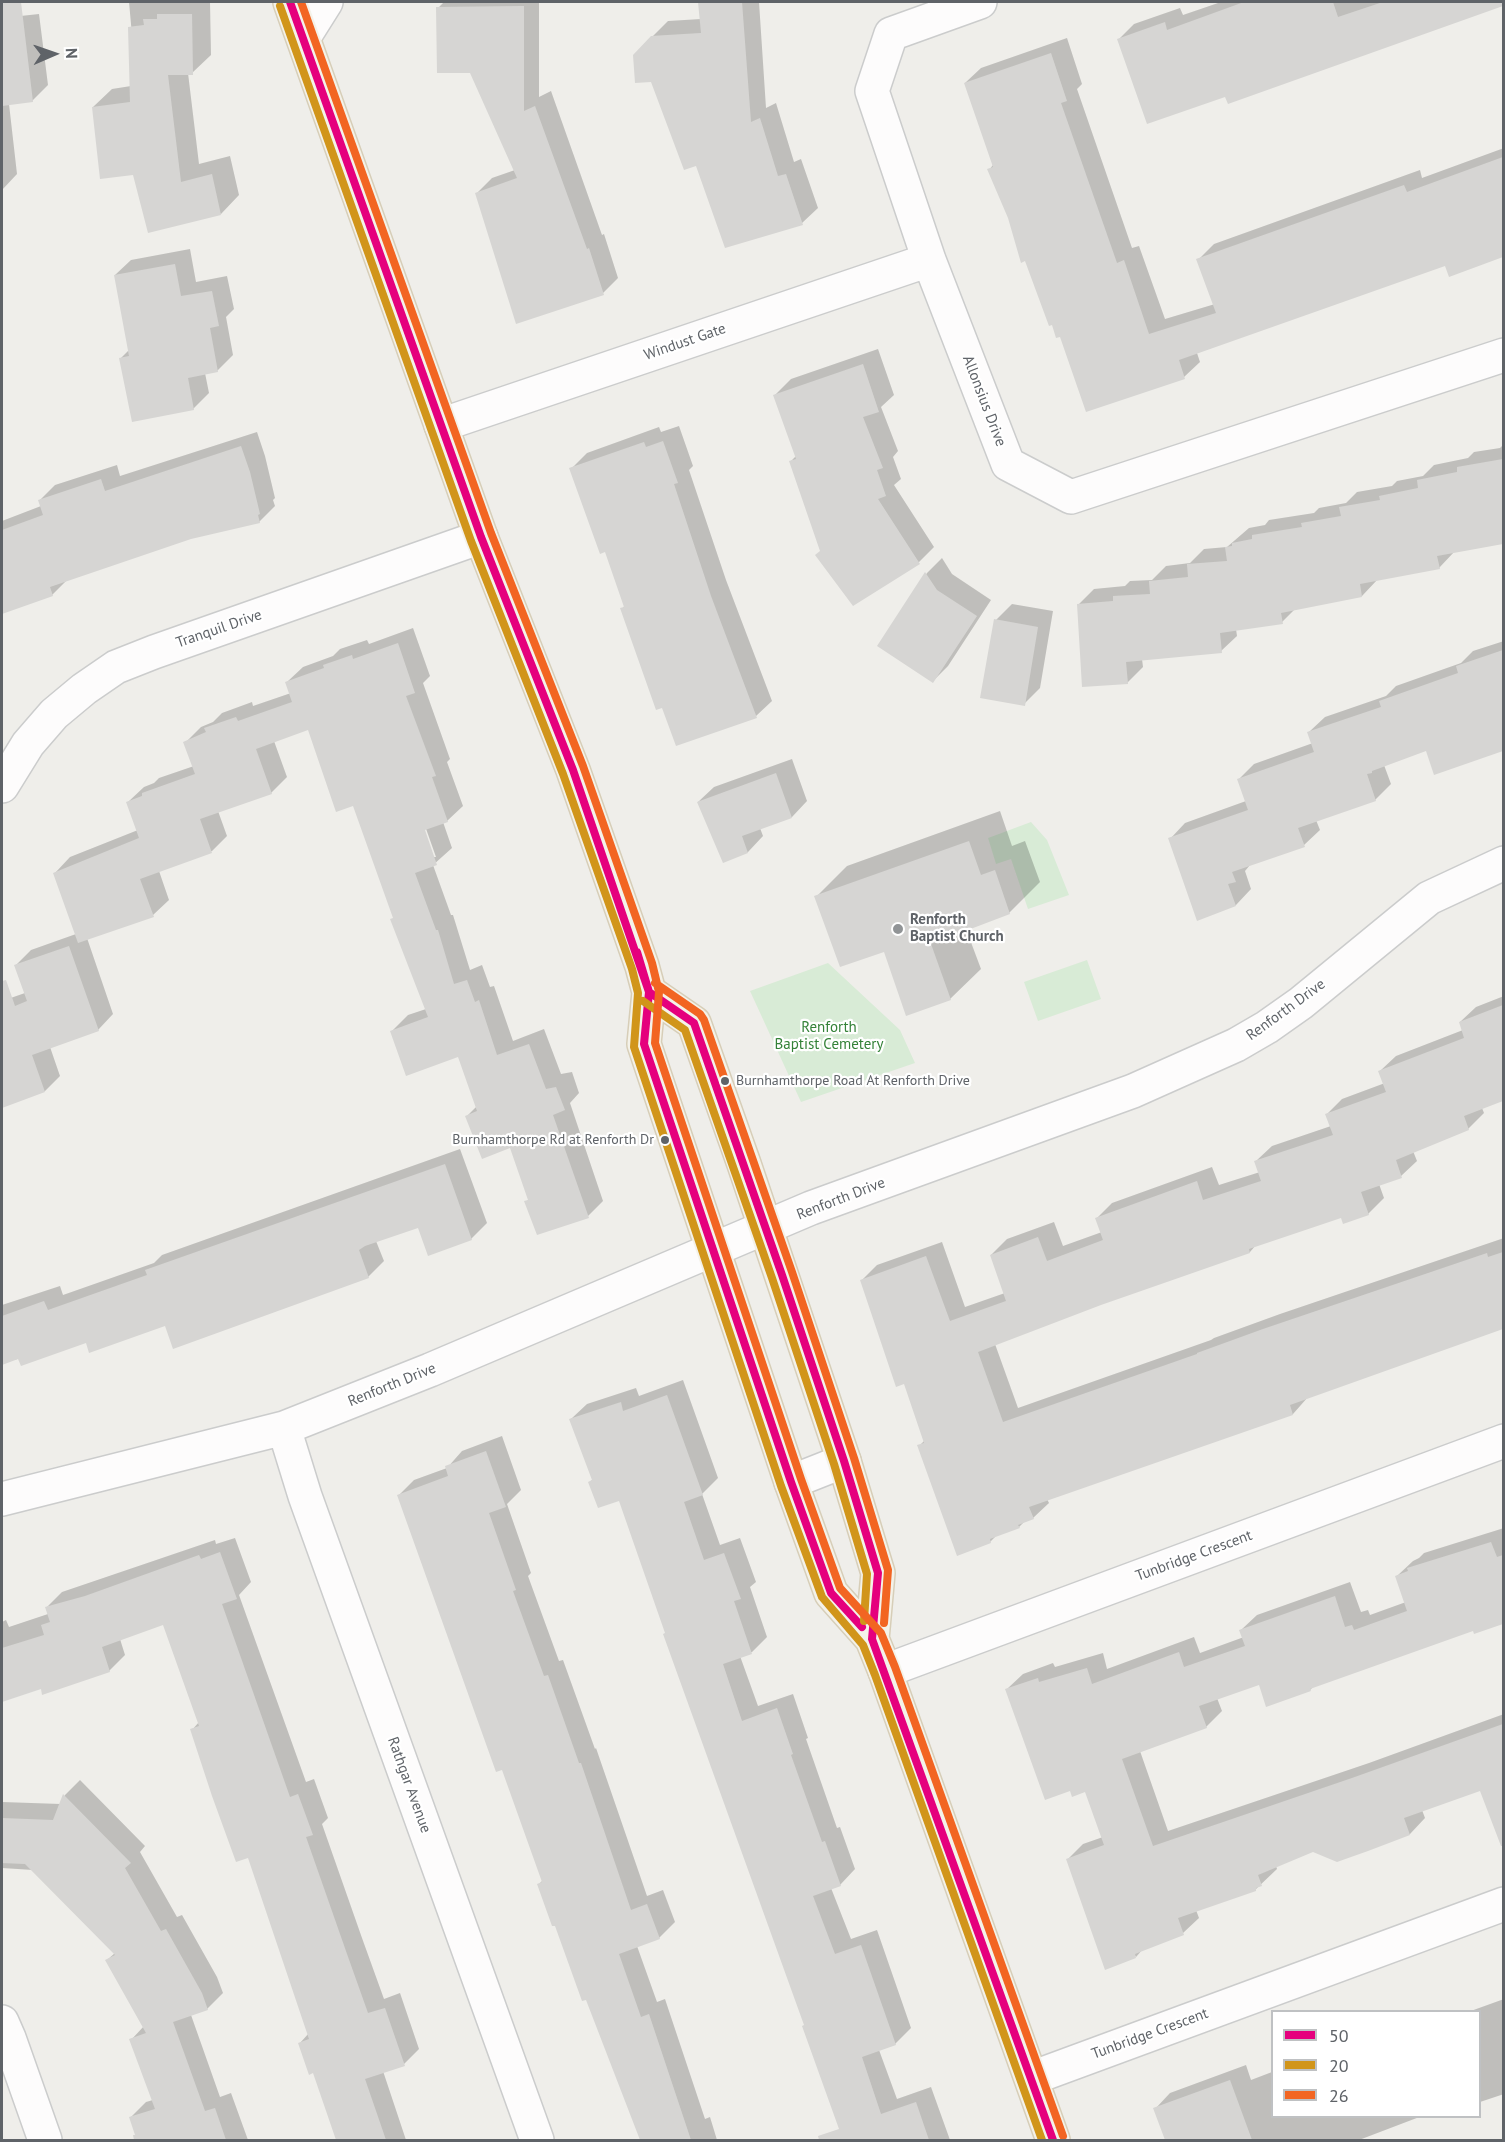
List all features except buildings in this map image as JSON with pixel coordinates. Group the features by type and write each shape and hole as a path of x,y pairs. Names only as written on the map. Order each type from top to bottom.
{"main road":[{"path":"290,2 441,426 573,770 642,966 649,992 644,1044 791,1482 831,1593 872,1639 885,1671 1053,2140"},
{"path":"649,992 694,1023 766,1228 844,1461 878,1573 872,1639"}],"street":[{"path":"304,37 326,2"},
{"name":"Allonsius Drive","path":"981,2 891,34 872,91 929,260 1008,464 1071,497 1503,355"},
{"name":"Windust Gate","path":"441,426 929,260"},
{"name":"Tranquil Drive","path":"2,786 28,744 54,714 116,667 482,537"},
{"name":"Renforth Drive","path":"2,1499 284,1428 430,1370 812,1208 1133,1091 1236,1045 1267,1027 1301,1003 1429,898 1503,863"},
{"name":"Rathgar Avenue","path":"284,1428 305,1496 537,2140"},
{"name":"Tunbridge Crescent","path":"885,1671 1503,1441"},
{"path":"791,1482 844,1461"},
{"name":"Tunbridge Crescent","path":"1032,2078 1503,1904"},
{"path":"2,2022 45,2140"}],"green space":[{"path":"1031,822 1047,840 1069,895 1028,909 1011,859 996,864 988,838"},
{"path":"1087,960 1101,999 1038,1021 1024,982"},
{"name":"Renforth Baptist Cemetery","path":"828,963 900,1030 915,1063 801,1102 750,991"}],"transit line":[{"name":"50","path":"290,2 481,537 573,770 649,992 694,1023 782,1275 844,1461 878,1573 872,1639 1053,2140"},
{"name":"26","path":"301,2 491,533 583,766 652,963 659,992 655,1043 801,1479 840,1588 881,1633 895,1667 1063,2136"},
{"name":"20","path":"280,6 471,541 563,774 632,969 638,993 634,1047 781,1486 822,1597 863,1645 875,1675 1042,2140"},
{"name":"50","path":"637,952 649,992 644,1044 791,1482 831,1593 862,1627"},
{"name":"26","path":"655,983 700,1014 704,1020 792,1272 854,1458 888,1570 884,1623"},
{"name":"20","path":"643,1001 685,1030 834,1464 867,1574 864,1621"}],"place":[{"name":"Renforth Baptist Church","path":"898,929"},
{"name":"Burnhamthorpe Road At Renforth Drive","path":"725,1081"},
{"name":"Burnhamthorpe Rd at Renforth Dr","path":"665,1140"}]}
